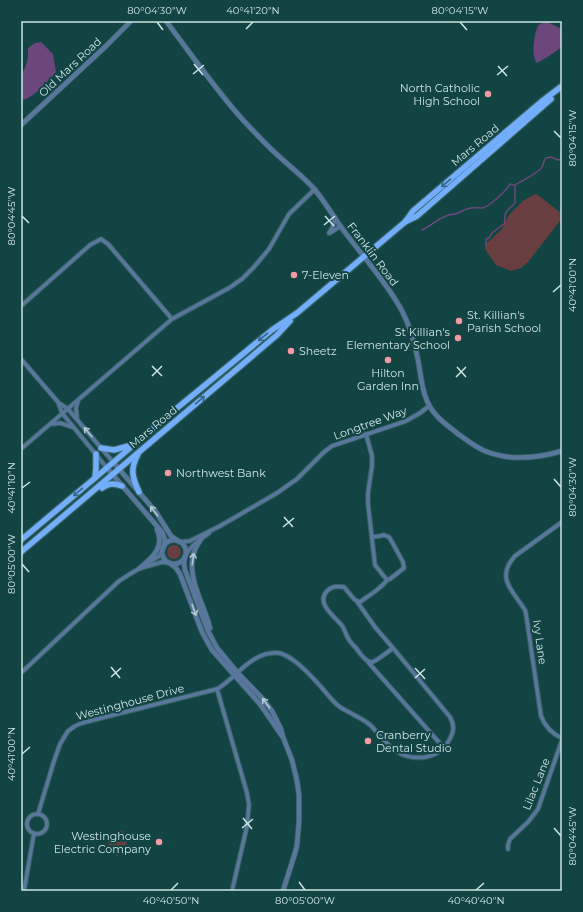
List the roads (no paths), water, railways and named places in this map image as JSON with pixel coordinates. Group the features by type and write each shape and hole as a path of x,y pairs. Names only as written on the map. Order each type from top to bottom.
{"main road":[{"name":"Mars Road","path":"21,540 272,330 295,315 405,222 413,211 541,102 562,87"},
{"name":"Mars Road","path":"21,552 277,335 295,315"},
{"path":"101,448 114,450 134,444"},
{"path":"139,492 133,479 133,471 134,463 140,452"},
{"path":"95,478 96,454"},
{"path":"57,522 105,486 115,483 122,486"}],"street":[{"name":"Old Mars Road","path":"21,125 131,21"},
{"name":"Franklin Road","path":"166,21 216,88 242,119 260,138 315,189 364,257 388,287 410,327 425,397 436,416 470,443 484,451 498,455 526,457 562,451"},
{"path":"21,449 172,319 229,288 242,279 269,249 289,214 315,189"},
{"path":"335,217 333,226 329,233 341,226"},
{"path":"21,306 90,245 101,239 108,244 172,319"},
{"path":"21,359 58,402 68,409 77,419 156,512 171,536 183,544 186,556 184,568 211,637 236,674"},
{"path":"77,419 76,408 79,399"},
{"path":"58,402 62,413 164,534 164,557 180,574 202,632 209,646 218,658 268,705 281,729 294,769 300,807 297,845 283,891"},
{"name":"Longtree Way","path":"220,526 297,480 328,448 406,421 429,406"},
{"path":"49,425 52,423 60,423 75,428"},
{"path":"366,434 372,456 368,504 375,565 387,580"},
{"name":"Ivy Lane","path":"562,522 515,556 506,573 506,581 508,585 525,610 543,720 550,731 562,739"},
{"path":"140,568 151,558 160,545 160,536 156,526"},
{"path":"140,568 162,562 179,563 186,556 191,547 220,526"},
{"path":"21,673 119,581 159,556 168,542 190,541 220,526"},
{"path":"357,601 360,602 372,594 384,585 387,580 404,568 403,562 389,537 384,535 372,537"},
{"path":"201,539 193,557 193,576 208,621 211,637"},
{"path":"334,586 344,587 357,601 370,620 393,648 454,723 449,741 444,748 348,640 343,627 323,602 323,597 334,586"},
{"path":"190,597 195,596"},
{"path":"368,661 372,662 376,660 393,648"},
{"name":"Westinghouse Drive","path":"38,814 60,744 68,731 75,726 99,718 217,689 257,657 268,653 280,653 290,658 316,680 333,701 340,707 369,724 388,746 405,756 412,758 428,757 444,748"},
{"path":"217,689 247,793 249,805 247,826 232,891"},
{"name":"Lilac Lane","path":"508,849 510,839 528,822 538,808 562,739"},
{"path":"38,814 45,820 46,826 42,832 34,833 28,828 27,822 31,816 38,814"},
{"path":"22,820 27,822"},
{"path":"24,891 34,833"}],"waterway":[{"path":"486,246 486,239 505,223 505,214 515,203 515,185 540,169 546,158 551,157 558,160 562,159"},
{"path":"422,230 447,215 456,214 469,208 485,207 497,198 510,184 515,185"}],"place":[{"name":"North Catholic High School","path":"488,94"},
{"name":"7-Eleven","path":"294,275"},
{"name":"St. Killian's Parish School","path":"459,321"},
{"name":"St Killian's Elementary School","path":"458,338"},
{"name":"Sheetz","path":"291,351"},
{"name":"Hilton Garden Inn","path":"388,360"},
{"name":"Northwest Bank","path":"168,473"},
{"name":"Cranberry Dental Studio","path":"368,741"},
{"name":"Westinghouse Electric Company","path":"159,842"}]}
